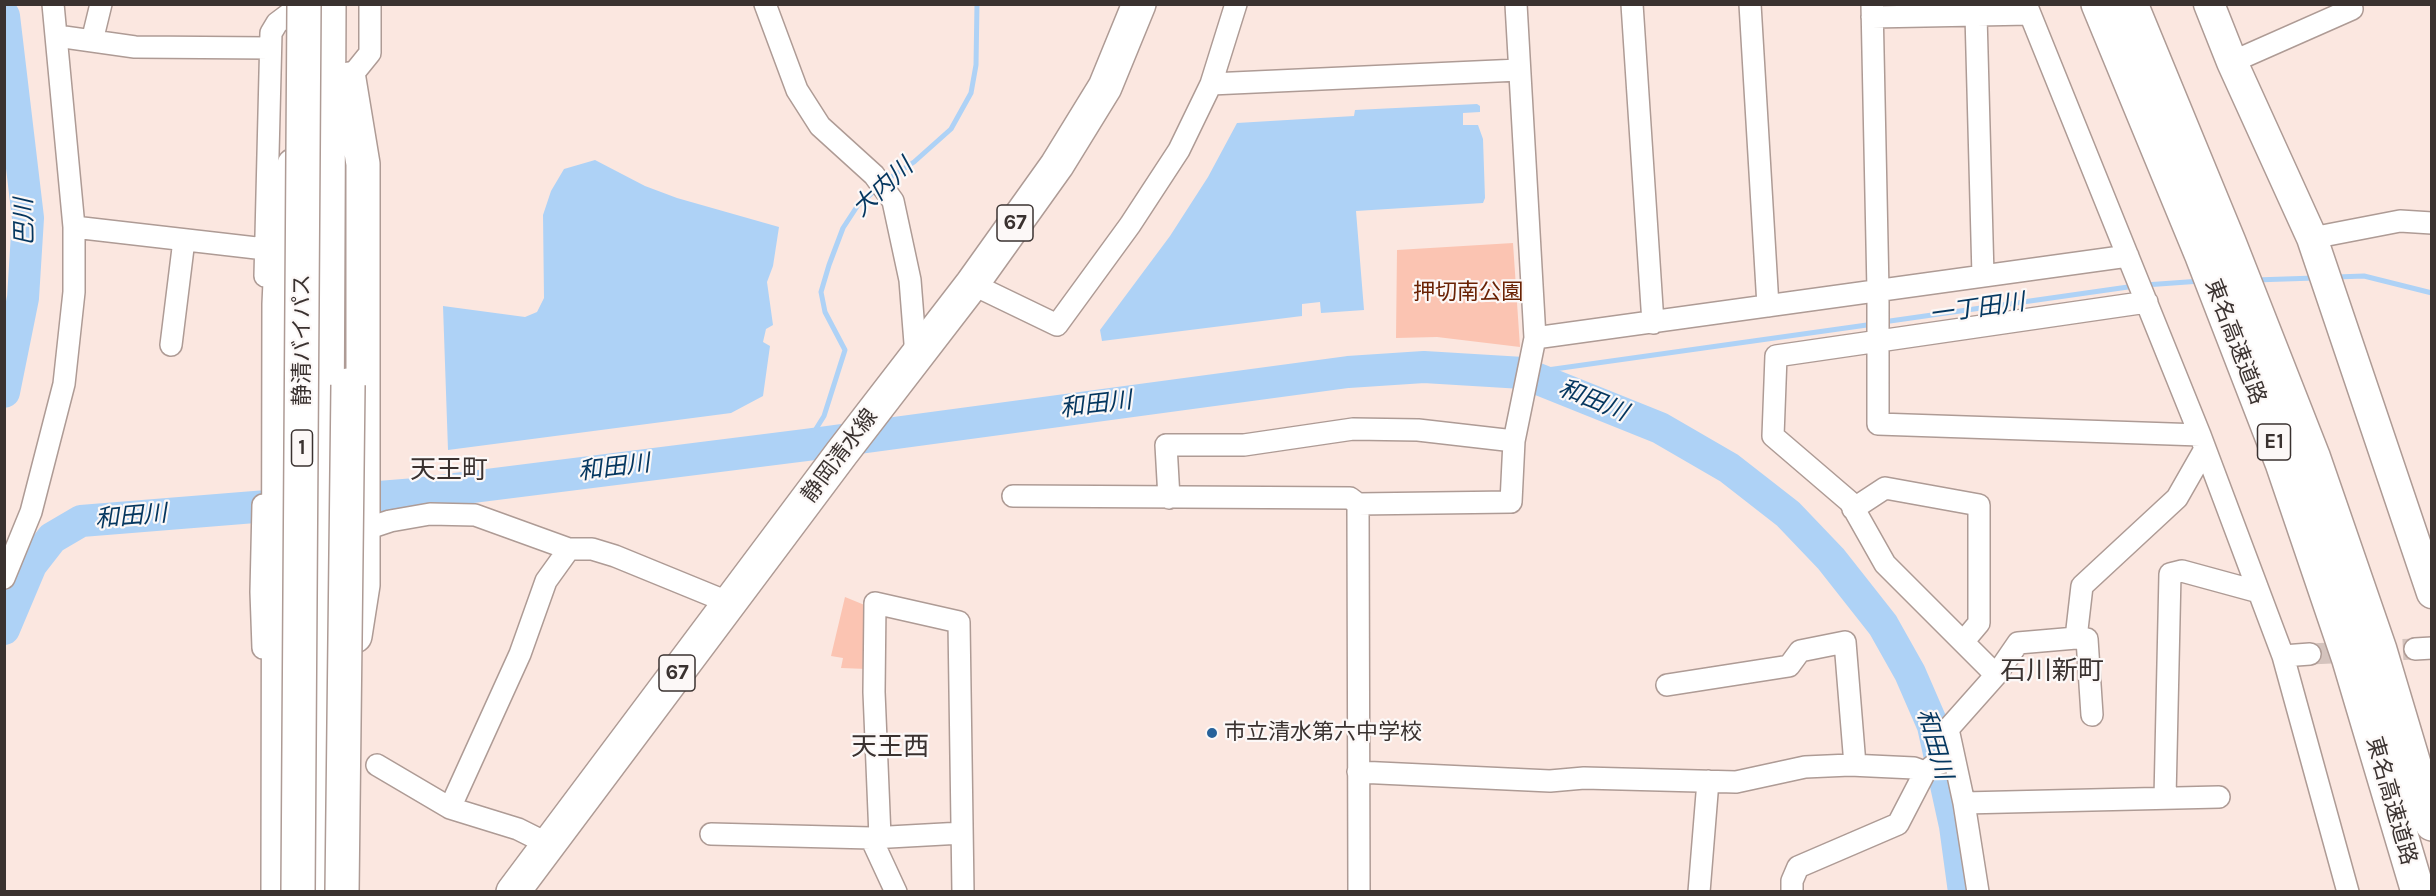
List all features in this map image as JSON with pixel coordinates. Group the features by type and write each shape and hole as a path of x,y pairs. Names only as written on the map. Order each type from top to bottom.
{"main road":[{"name":"静清バイパス","path":"325,891 329,4"},
{"path":"342,891 348,385 348,4"},
{"name":"静岡清水線","path":"513,891 841,454 972,284 1057,165 1105,87 1138,4"},
{"name":"東名高速道路","path":"2098,4 2202,256 2282,463 2349,660 2418,891"},
{"name":"東名高速道路","path":"2131,4 2229,242 2313,456 2380,650 2432,824"},
{"name":"静清バイパス","path":"294,8 299,891"},
{"path":"294,8 289,179 299,891"},
{"path":"335,891 338,742 363,585 363,164 349,79"},
{"path":"278,891 279,304 289,179"}],"street":[{"path":"4,578 31,512 64,384 74,292 74,227 53,4"},
{"path":"92,41 101,4"},
{"path":"349,79 370,53 370,4"},
{"path":"765,4 797,90 820,126 874,175 893,201 910,280 916,356"},
{"path":"972,284 1057,325 1130,225 1179,150 1211,84 1236,4"},
{"path":"1013,496 1350,498 1358,504 1511,502 1514,441 1534,338 1515,4"},
{"path":"1632,4 1653,323"},
{"path":"1750,4 1768,306"},
{"path":"2209,4 2232,62 2312,238 2432,593"},
{"path":"2232,62 2352,9 2350,4"},
{"path":"268,891 261,592 270,48 271,33 294,8"},
{"path":"2203,442 1878,424 1879,342 1872,11 1976,15 2028,9 2203,442 2283,656 2348,891"},
{"path":"1976,15 1983,276"},
{"path":"57,36 135,47 270,48"},
{"path":"1211,84 1519,70"},
{"path":"2312,238 2400,221 2432,224"},
{"path":"74,227 265,249"},
{"path":"171,345 184,240"},
{"path":"1534,338 2128,256"},
{"path":"1996,675 1885,564 1850,502 1773,436 1776,356 2147,302"},
{"path":"1169,498 1166,446 1244,445 1353,429 1418,430 1514,441"},
{"path":"2076,638 2082,586 2177,498 2203,442"},
{"path":"1853,508 1885,488 1979,506 1979,623 1963,642"},
{"path":"1358,504 1359,891"},
{"path":"363,530 390,521 430,514 475,515 569,549 592,549 615,556 730,603"},
{"path":"450,808 520,654 546,581 569,549"},
{"path":"2165,798 2170,574 2182,571 2259,592"},
{"path":"896,891 876,837 873,692 875,603 959,622 963,891"},
{"path":"1792,891 1792,881 1798,867 1898,824 1941,764 1948,729 1996,675 2018,643 2087,639 2092,715"},
{"path":"1667,685 1789,666 1800,651 1845,642 1855,765"},
{"path":"2283,656 2310,654"},
{"path":"1359,772 1550,781 1584,778 1736,782 1805,767 1855,765 1914,768 1941,764"},
{"path":"1941,764 1964,803 1978,891"},
{"path":"376,765 450,808 518,829 548,844"},
{"path":"1699,891 1708,781"},
{"path":"1964,803 2219,796"},
{"path":"711,834 876,837 962,833"}],"green space":[{"name":"押切南公園","path":"1513,243 1520,347 1437,337 1396,338 1397,250"},
{"path":"845,597 867,606 867,669 841,668 843,658 831,656"}],"water":[{"path":"1477,104 1480,106 1480,112 1463,113 1463,125 1478,125 1483,139 1485,198 1483,203 1356,211 1364,310 1321,313 1320,302 1302,304 1302,316 1102,341 1100,330 1170,236 1208,177 1237,123 1354,116 1355,110"},
{"path":"595,160 645,186 677,198 779,227 773,266 767,282 773,325 766,329 763,342 770,346 763,396 731,413 448,450 443,306 525,317 537,312 544,298 543,215 551,191 564,169"}],"waterway":[{"name":"大内川","path":"885,181 914,162 951,129 971,93 976,65 977,4"},
{"name":"巴川","path":"4,16 28,218 23,298 4,392"},
{"name":"大内川","path":"806,445 824,416 845,350 825,312 821,292 843,228 858,205 878,188"},
{"name":"一丁田川","path":"2336,277 2364,276 2432,293"},
{"name":"一丁田川","path":"2255,280 2315,278"},
{"name":"一丁田川","path":"2145,285 2201,281"},
{"name":"一丁田川","path":"1883,322 2135,286"},
{"name":"一丁田川","path":"1533,372 1874,324"},
{"name":"和田川","path":"4,629 31,565 52,538 81,521 416,494 806,445 1348,372 1424,367 1523,373 1660,428 1729,468 1788,514 1831,559 1883,625 1910,673 1933,726 1955,826 1964,892"}],"tunnel":[{"path":"2310,654 2415,649"}],"place":[{"name":"市立清水第六中学校","path":"1212,733"}],"district":[{"name":"天王町","path":"449,471"},
{"name":"石川新町","path":"2052,672"},
{"name":"天王西","path":"890,748"}]}
